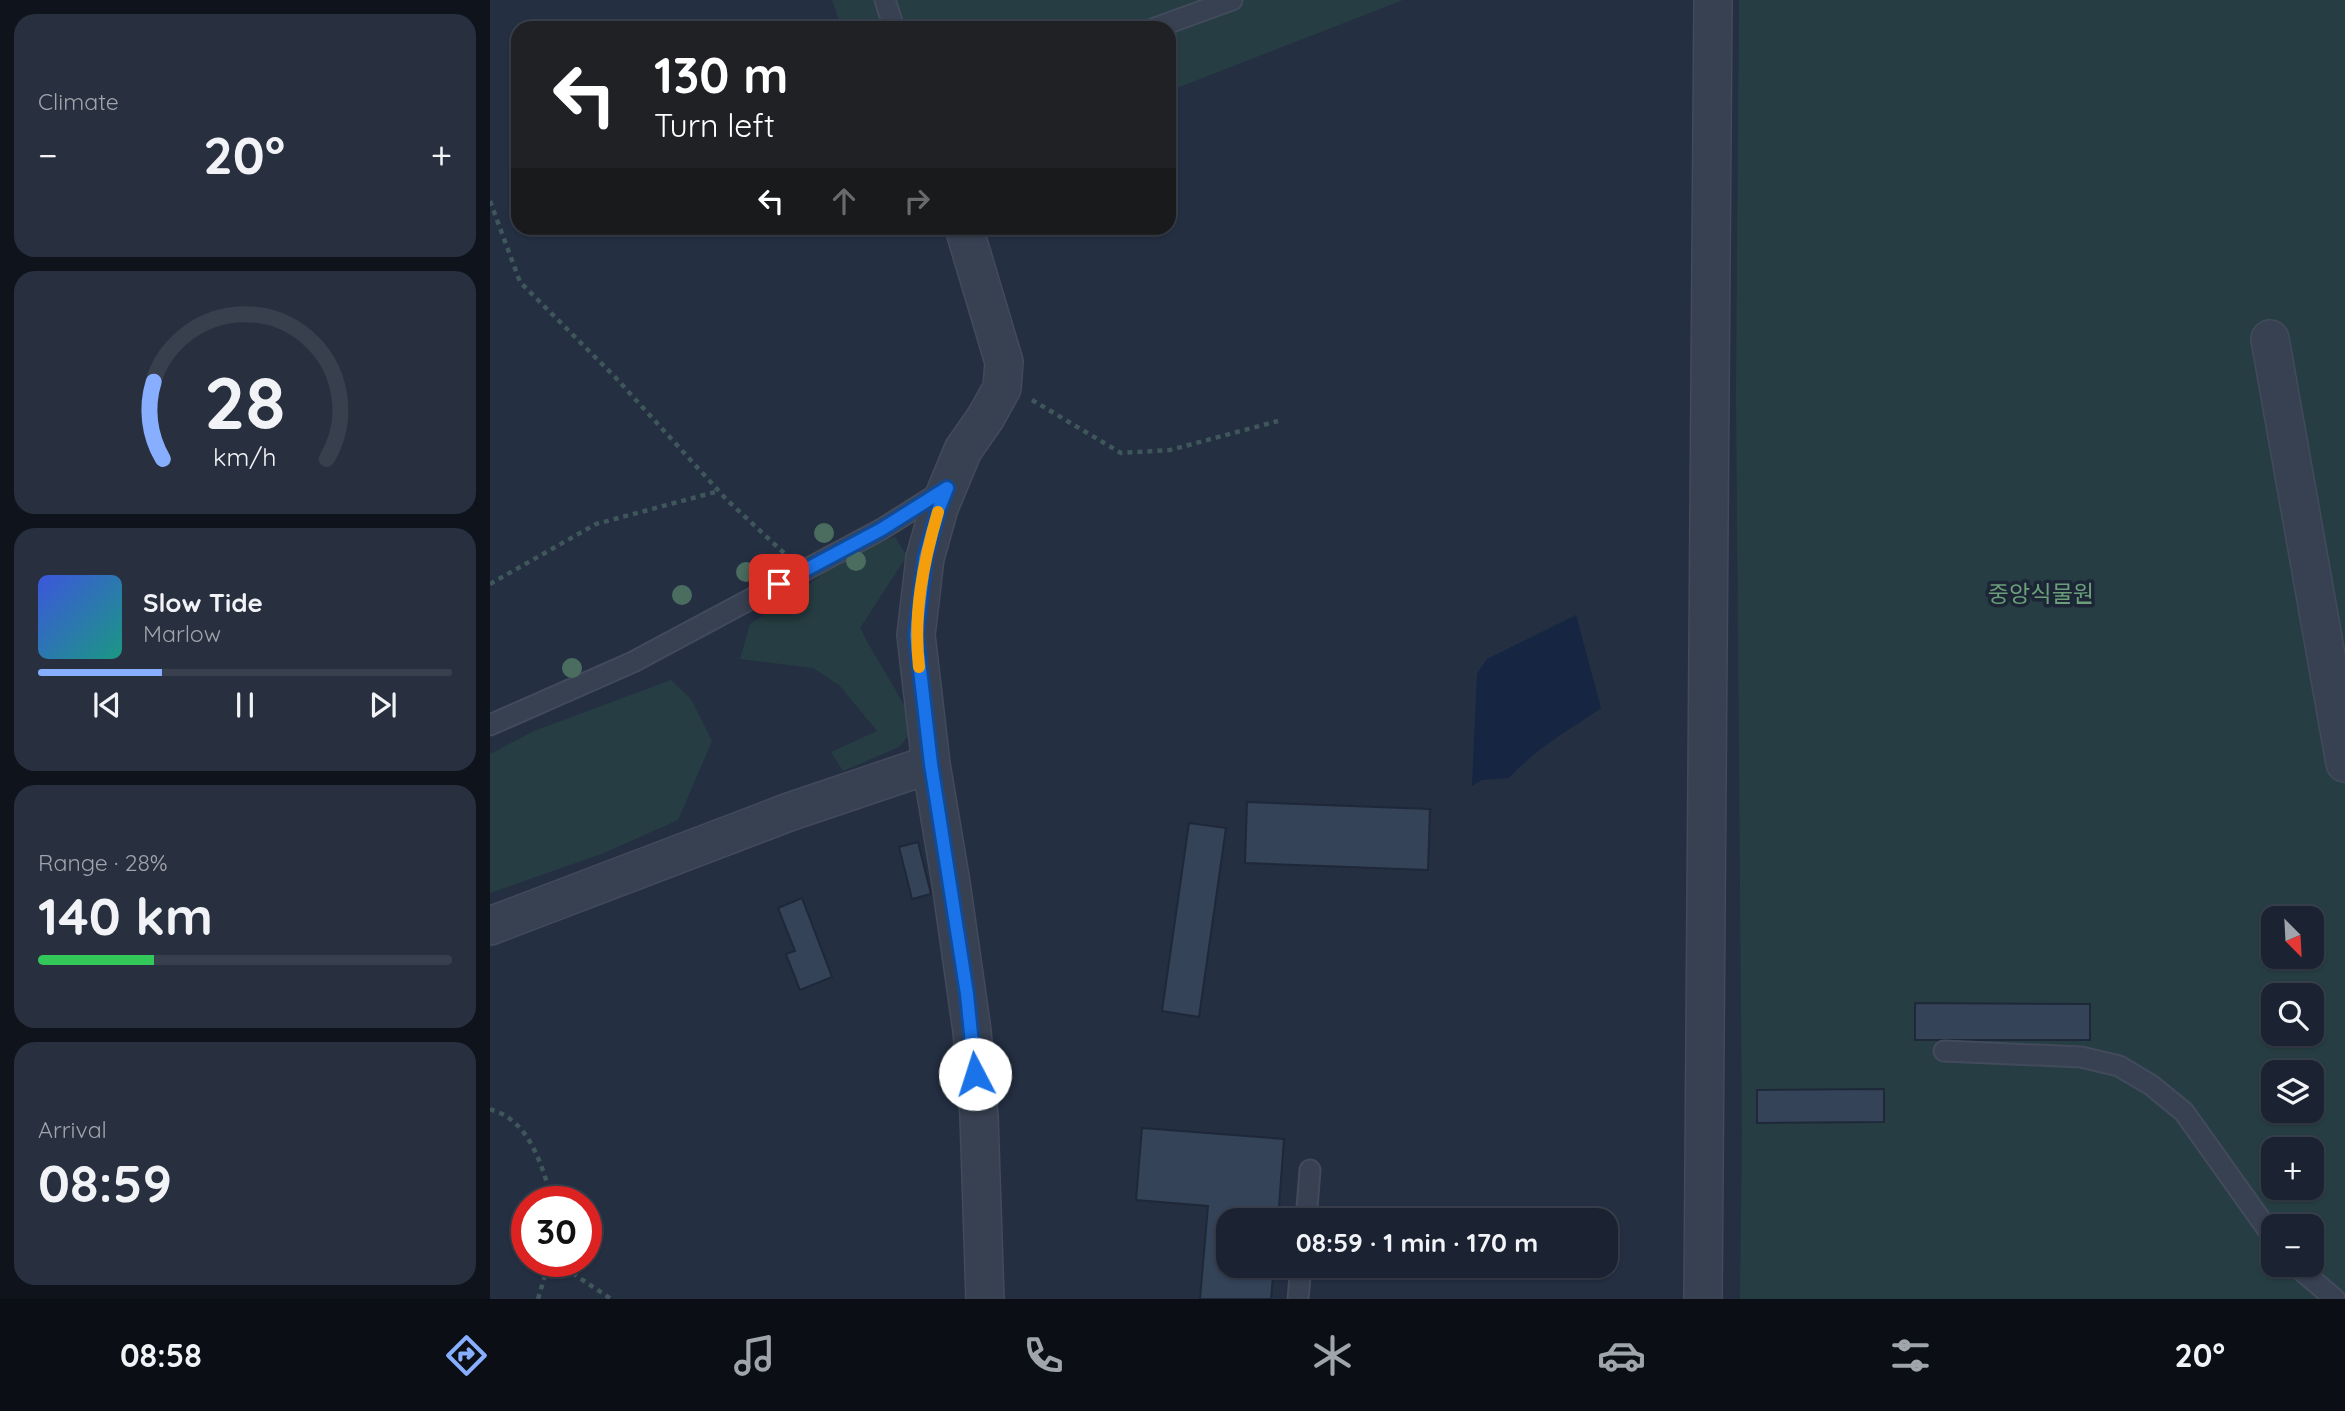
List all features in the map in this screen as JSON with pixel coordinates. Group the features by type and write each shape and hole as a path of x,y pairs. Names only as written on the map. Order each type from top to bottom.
{"street":[{"path":"1703,1299 1713,0"},
{"path":"966,235 1004,362 1003,383 986,417 963,450 939,508 925,558 916,635 931,764 972,1031 979,1116 985,1299"},
{"path":"2270,339 2345,763"},
{"path":"490,926 789,812 931,764"}],"lane":[{"path":"885,0 892,21"},
{"path":"1174,21 1232,0"},
{"path":"490,725 632,662 882,529 947,488"},
{"path":"1944,1051 2081,1057 2119,1066 2151,1085 2184,1112 2261,1220"},
{"path":"1307,1208 1310,1170"},
{"path":"2309,1277 2335,1299"},
{"path":"1298,1299 1300,1278"}],"path":[{"path":"490,201 520,282 615,377 719,491 804,570"},
{"path":"1003,383 1121,453 1170,450 1278,421"},
{"path":"490,584 596,524 719,491"},
{"path":"490,1109 509,1118 523,1131 535,1153 547,1186"},
{"path":"538,1299 545,1277"},
{"path":"578,1277 611,1299"}],"green space":[{"path":"832,0 1403,0 1176,88 1176,21 840,21"},
{"name":"중앙식물원","path":"1739,0 2345,0 2345,1299 1740,1299 1742,1132 1736,393"},
{"path":"895,537 907,556 860,628 915,728 899,747 843,771 831,752 877,731 839,685 813,668 740,659 750,624 791,598 850,553"},
{"path":"671,680 691,699 712,741 678,820 604,853 490,893 490,754 534,731"}],"water":[{"path":"1576,615 1601,708 1541,749 1509,778 1482,780 1472,786 1477,674 1487,659"}],"building":[{"path":"1247,802 1430,809 1428,870 1245,863"},
{"path":"1189,823 1226,828 1199,1017 1162,1011"},
{"path":"918,842 931,894 912,899 899,847"},
{"path":"802,898 832,977 800,990 786,954 795,951 778,908"},
{"path":"1915,1003 2090,1004 2090,1040 1915,1040"},
{"path":"1884,1089 1884,1122 1757,1123 1757,1090"},
{"path":"1142,1128 1284,1139 1279,1208 1216,1208 1216,1278 1273,1278 1271,1299 1200,1299 1208,1206 1136,1200"}],"slow traffic":[{"path":"919,667 916,635 925,558 938,512"}],"route":[{"path":"779,584 882,529 947,488 925,558 916,635 931,764 972,1031 975,1074"}]}
